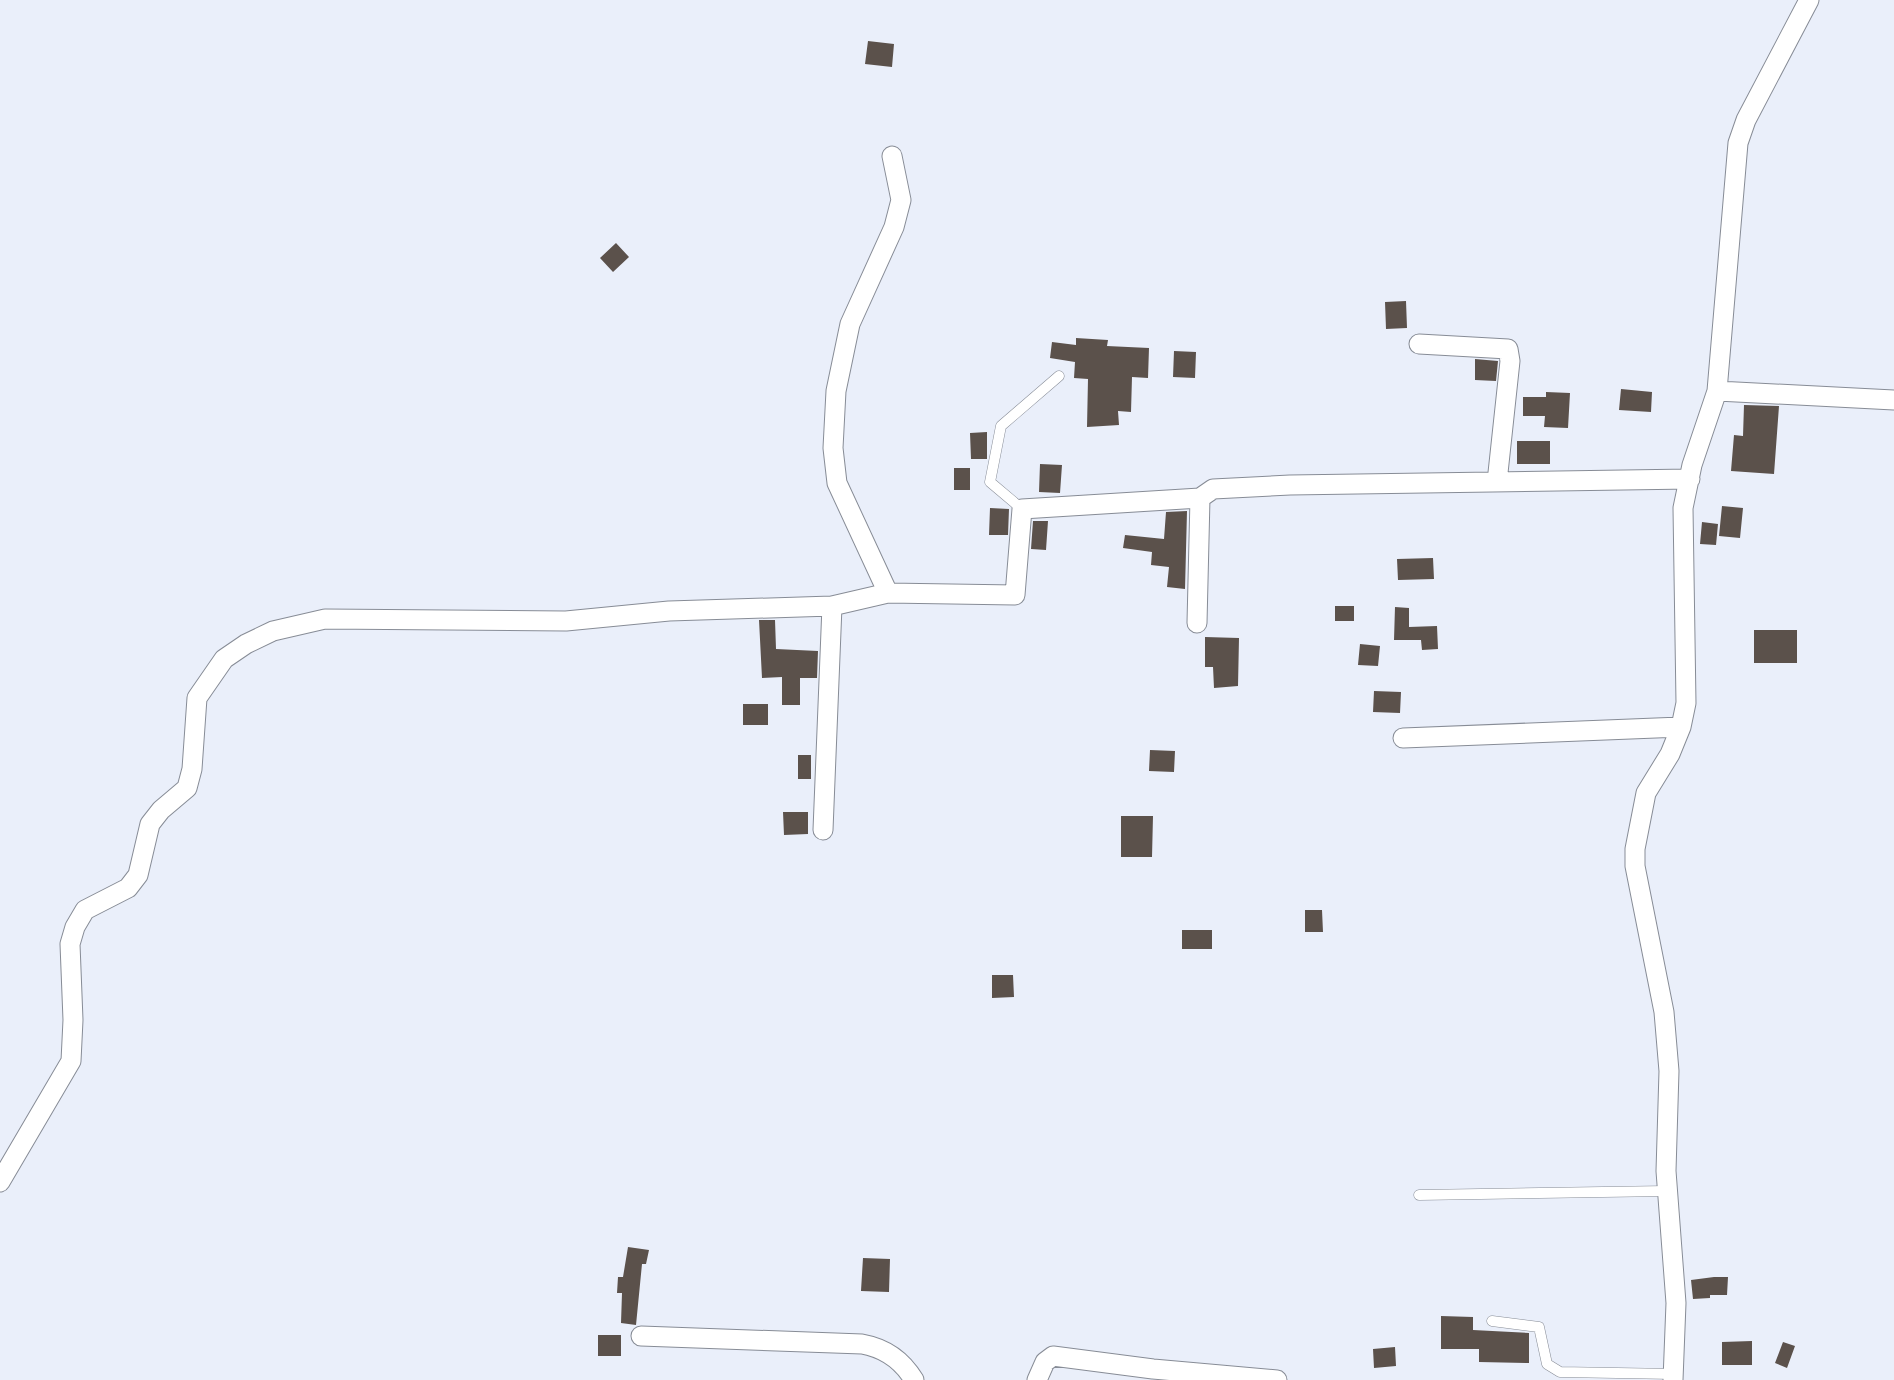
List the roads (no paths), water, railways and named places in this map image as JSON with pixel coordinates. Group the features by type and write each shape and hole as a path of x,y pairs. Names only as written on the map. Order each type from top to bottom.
{"street":[{"path":"1674,1377 1676,1294 1666,1191 1669,1071 1664,1012 1635,866 1635,849 1646,793 1681,727 1686,703 1683,508 1717,391 1738,143 1746,120 1809,0"},
{"path":"888,593 837,483 833,448 836,391 850,324 894,227 901,200 892,156"},
{"path":"1419,344 1508,349 1510,361 1497,482"},
{"path":"1717,391 1894,400"},
{"path":"0,1182 71,1060 73,1020 70,944 75,927 85,909 128,888 138,875 150,824 161,810 187,788 192,769 197,698 224,659 246,643 273,631 325,620 566,621 669,611 832,606 888,593 1015,595 1022,509 1199,498 1213,489 1226,488 1690,479"},
{"path":"1197,623 1199,498"},
{"path":"823,830 832,606"},
{"path":"1403,738 1681,727"},
{"path":"641,1336 862,1344 878,1347 893,1357 914,1380"},
{"path":"1037,1380 1045,1362 1053,1356 1153,1370 1277,1380"}],"lane":[{"path":"1022,509 990,482 1001,426 1059,376"},
{"path":"1419,1195 1666,1191"},
{"path":"1492,1321 1539,1327 1546,1364 1560,1372 1674,1377"}]}
